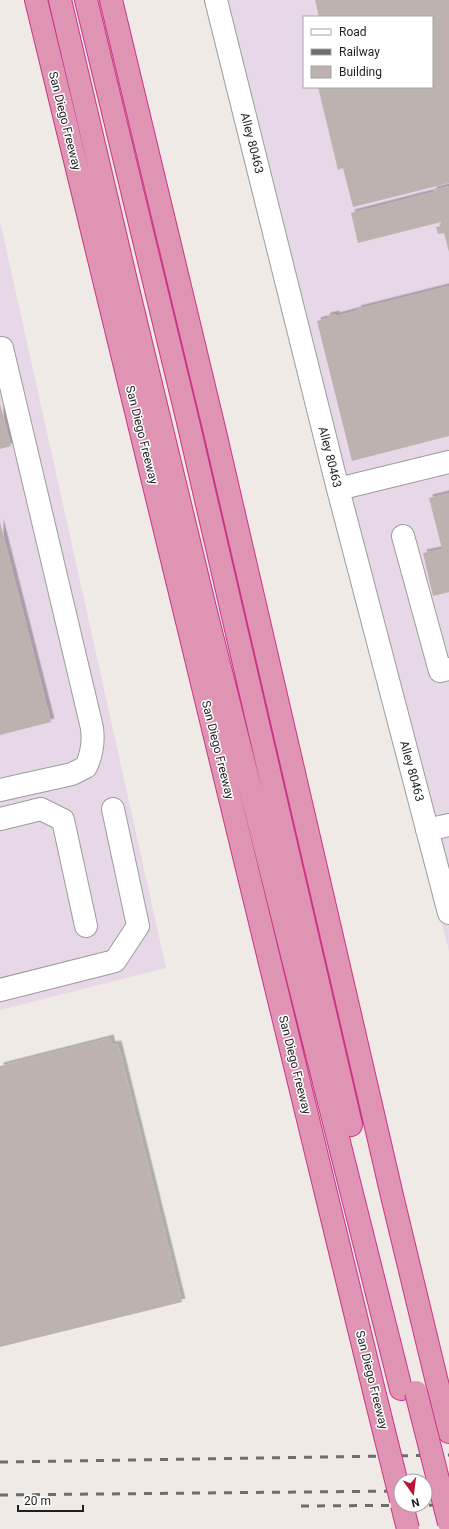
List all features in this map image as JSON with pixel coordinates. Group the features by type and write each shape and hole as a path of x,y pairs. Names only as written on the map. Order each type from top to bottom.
{"highway":[{"name":"San Diego Freeway","path":"36,0 394,1473"},
{"path":"60,0 203,600 409,1391 449,1523"},
{"path":"86,0 190,430 362,1175 409,1391 423,1473"},
{"path":"111,0 214,428 393,1200 449,1432"},
{"path":"404,1513 408,1529"},
{"path":"431,1513 435,1529"}],"lane":[{"name":"Alley 80463","path":"216,0 338,489 427,830 444,876 449,913"},
{"path":"0,790 72,774 86,767 91,755 94,741 2,348"},
{"path":"338,489 449,462"},
{"path":"403,536 440,671 449,669"},
{"path":"0,819 41,809 63,820 86,926"},
{"path":"0,990 115,962 138,926 113,809"},
{"path":"427,830 449,825"}],"shaded area":[{"path":"208,0 449,0 449,951"},
{"path":"0,221 166,968 0,1010"}],"building":[{"path":"315,0 449,0 449,183 353,207 343,168 338,170 318,88 433,88 433,16 319,16"},
{"path":"449,186 449,252 444,233 438,234 436,227 442,226 441,222 358,243 351,213 433,192 433,190"},
{"path":"449,286 449,436 352,461 317,321 327,318 327,316 336,314 336,316 358,310 357,309"},
{"path":"0,404 11,446 0,449"},
{"path":"449,493 449,592 433,596 423,553 442,549 429,498"},
{"path":"0,522 51,722 0,735"},
{"path":"110,1038 112,1045 118,1044 182,1302 0,1347 0,1066"}],"railway":[{"path":"0,1462 449,1455"},
{"path":"433,1490 449,1490"},
{"path":"0,1495 393,1491"},
{"path":"301,1506 449,1505"}]}
